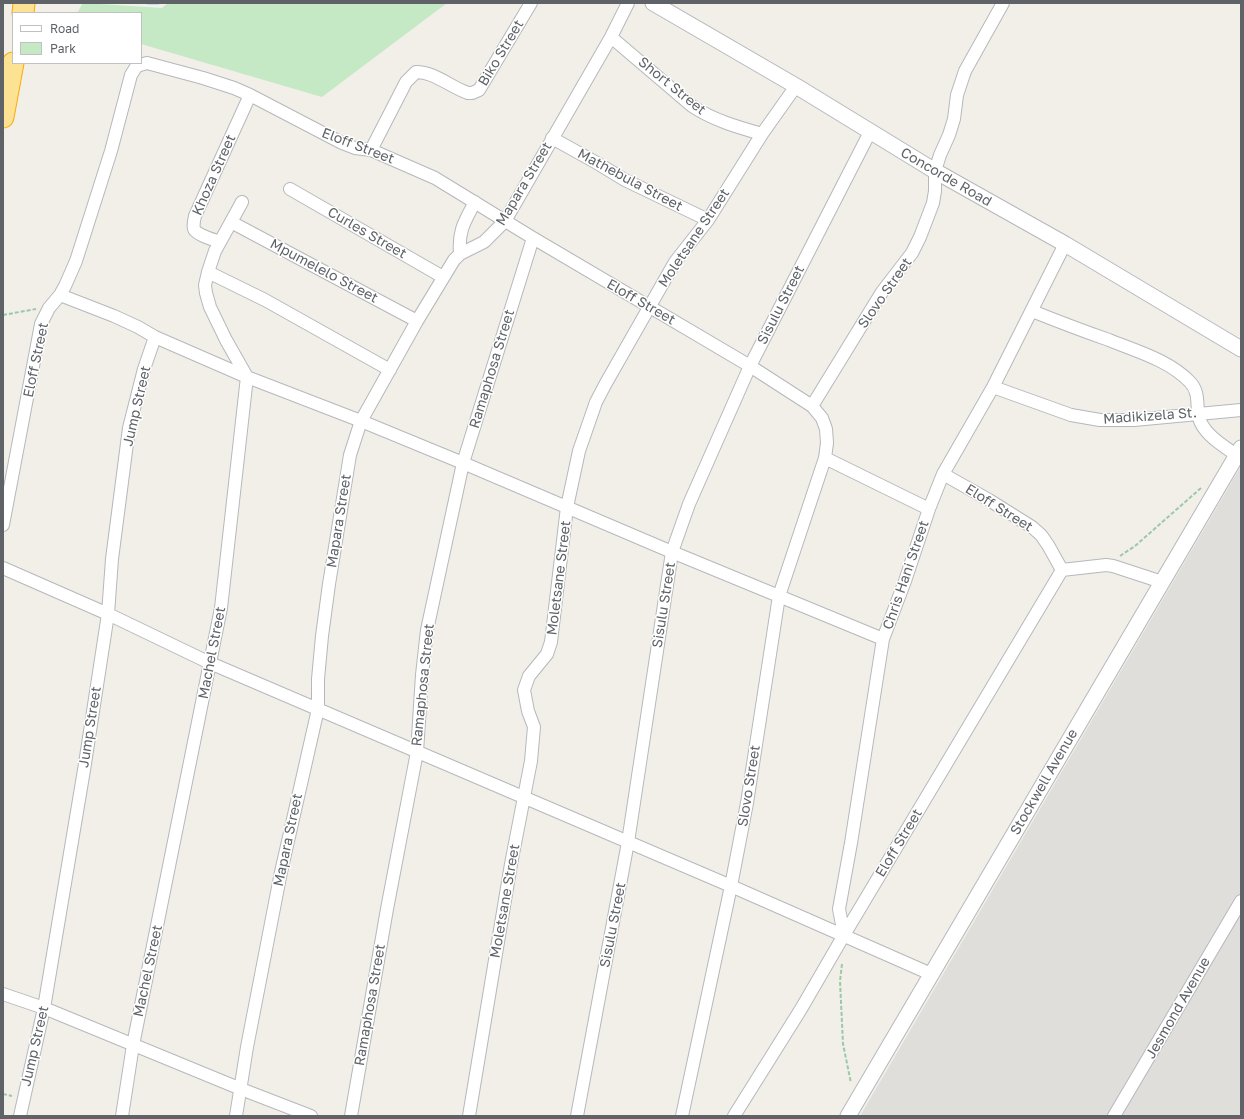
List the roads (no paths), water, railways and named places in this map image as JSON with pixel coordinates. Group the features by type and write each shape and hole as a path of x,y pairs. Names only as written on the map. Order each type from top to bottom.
{"highway":[{"path":"3,117 13,64"}],"street":[{"name":"Biko Street","path":"371,150 406,82 416,72 427,73 468,93 479,90 531,3"},
{"name":"Mapara Street","path":"236,1116 247,1047 279,880 318,709 318,679 329,584 350,455 361,421 417,321 454,260 460,254 484,242 505,221 611,37 628,3"},
{"name":"Concorde Road","path":"653,3 796,86 935,171 1065,244 1241,349"},
{"name":"Slovo Street","path":"812,406 882,292 912,253 923,231 933,203 935,191 935,171 949,135 956,107 957,95 965,71 1004,3"},
{"name":"Short Street","path":"611,37 692,106 704,114 762,134"},
{"name":"Eloff Street","path":"142,64 147,63 167,68 234,88 342,143 354,148 371,150 427,173 533,238 750,366 812,406 822,418 826,429 827,443 825,458"},
{"name":"Eloff Street","path":"3,525 41,324 49,308 60,295 70,276 87,229 111,152 131,75 140,64"},
{"name":"Moletsane Street","path":"469,1116 523,798 531,761 534,728 528,711 524,690 529,676 547,654 551,642 567,507 579,451 596,402 675,262 708,220 762,134 796,86"},
{"name":"Khoza Street","path":"220,242 196,232 194,228 195,216 250,95"},
{"name":"Sisulu Street","path":"577,1116 628,842 672,552 689,504 750,366 870,132"},
{"name":"Mathebula Street","path":"552,138 598,163 625,180 708,220"},
{"name":"Curles Street","path":"290,189 443,277"},
{"path":"242,202 220,242 208,272 206,285 207,300 246,377"},
{"path":"460,254 460,231 475,202"},
{"name":"Mpumelelo Street","path":"232,222 417,321"},
{"name":"Ramaphosa Street","path":"350,1116 386,909 417,752 422,675 428,630 463,463 533,238"},
{"name":"Chris Hani Street","path":"844,935 839,909 851,843 883,639 943,474 993,387 1065,244"},
{"path":"208,272 265,300 390,370"},
{"path":"60,295 114,316 155,337 246,377 361,421 883,639"},
{"path":"1032,311 1138,352 1174,370 1184,377 1195,389 1198,398 1200,421 1209,435 1239,452"},
{"name":"Jump Street","path":"20,1116 44,1008 108,614 112,559 129,428 144,369 155,337"},
{"name":"Machel Street","path":"122,1116 133,1045 222,601 246,377"},
{"name":"Madikizela St.","path":"993,387 1086,419 1121,420 1241,410"},
{"name":"Stockwell Avenue","path":"851,1110 1239,452"},
{"name":"Slovo Street","path":"682,1116 731,886 747,803 779,596 825,458"},
{"path":"825,458 929,509"},
{"name":"Eloff Street","path":"734,1116 801,1009 1062,570 1048,545 1041,535 1032,527 943,474"},
{"path":"1062,570 1106,565 1162,582"},
{"path":"3,568 108,614 210,663 731,886 932,974"},
{"name":"Jesmond Avenue","path":"1114,1116 1241,901"},
{"path":"3,994 44,1008 241,1089 311,1116"}],"waterway":[{"path":"148,3 158,3"}]}
